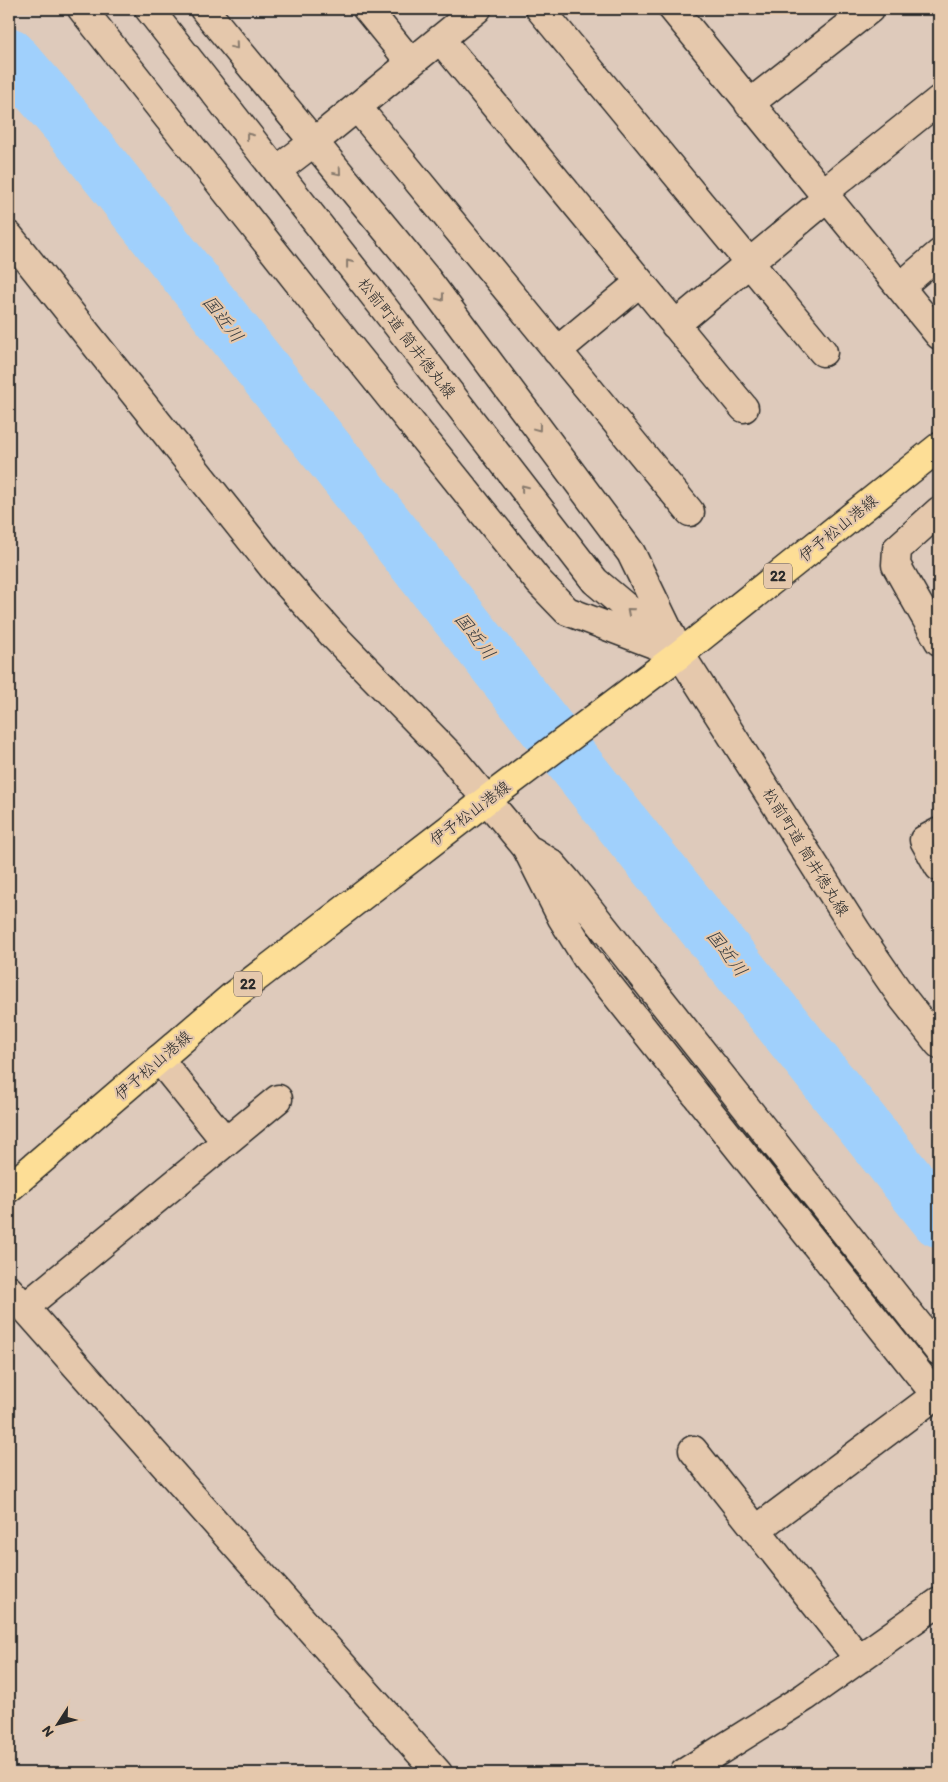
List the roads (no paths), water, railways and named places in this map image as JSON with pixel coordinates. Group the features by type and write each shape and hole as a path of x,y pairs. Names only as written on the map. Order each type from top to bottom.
{"main road":[{"name":"伊予松山港線","path":"9,1188 235,994 492,796 616,704 939,447"}],"street":[{"path":"82,9 538,582 567,611 680,654"},
{"name":"松前町道 筒井徳丸線","path":"149,9 595,580 680,654"},
{"name":"松前町道 筒井徳丸線","path":"204,9 426,278 631,553 680,654 857,932 902,997 939,1044"},
{"path":"367,9 411,63"},
{"path":"276,171 477,9"},
{"path":"540,9 823,352"},
{"path":"749,104 870,9"},
{"path":"679,11 749,104 939,335"},
{"path":"440,39 744,408"},
{"path":"676,324 750,263 825,196 939,100"},
{"path":"357,107 690,512"},
{"path":"9,236 276,570 333,635 492,796 526,847 562,918 586,956 938,1397 756,1530"},
{"path":"900,286 939,254"},
{"path":"557,352 640,282"},
{"path":"939,511 897,550 896,565 939,641"},
{"path":"939,832 924,840 939,867"},
{"path":"526,847 551,863 566,880 939,1351"},
{"path":"159,1059 226,1142"},
{"path":"278,1099 226,1142 17,1299 438,1773"},
{"path":"693,1450 859,1659"},
{"path":"684,1773 805,1697 939,1602"}],"waterway":[{"name":"国近川","path":"9,55 66,121 939,1220"}]}
